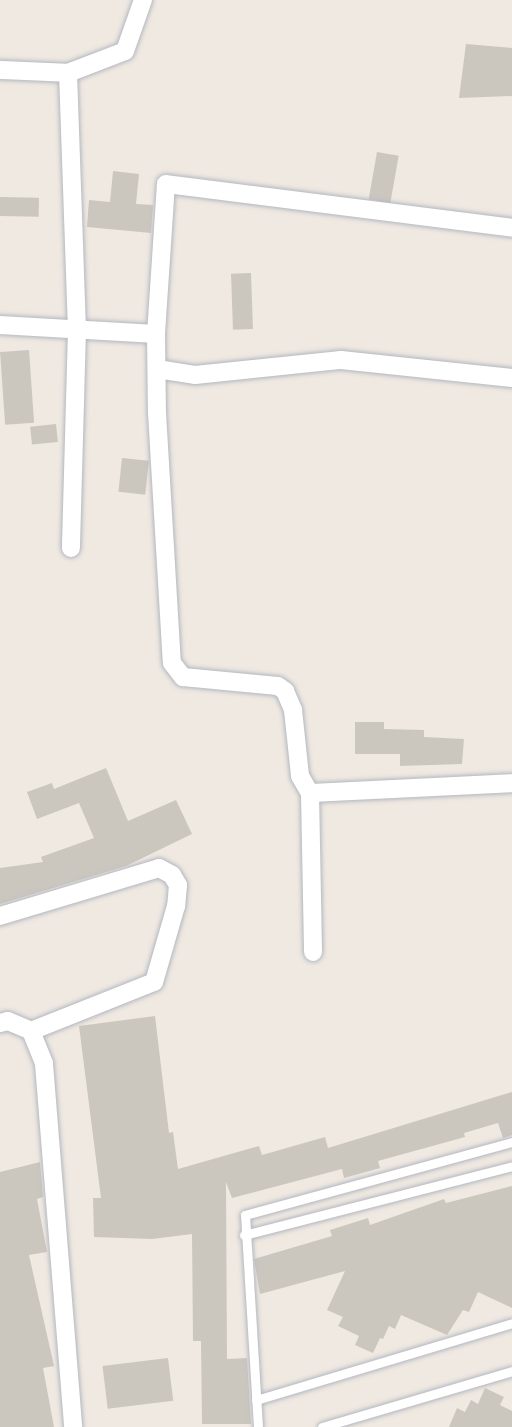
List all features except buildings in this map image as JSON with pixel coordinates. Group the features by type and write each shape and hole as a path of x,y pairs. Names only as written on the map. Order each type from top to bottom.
{"street":[{"path":"0,70 68,73 125,51 142,0"},
{"path":"68,73 77,330 71,549"},
{"path":"313,952 310,793 300,776 293,710 285,691 278,686 183,677 172,663 156,334 166,184 512,228"},
{"path":"0,325 156,334"},
{"path":"157,369 195,375 341,360 512,378"},
{"path":"310,793 512,783"},
{"path":"0,916 159,868 172,875 178,885 176,906 154,982 31,1031"},
{"path":"0,1023 8,1021 31,1031 44,1064 74,1427"}],"lane":[{"path":"258,1427 243,1219 250,1213 512,1142"},
{"path":"244,1234 512,1166"},
{"path":"256,1400 512,1323"},
{"path":"322,1427 512,1371"}]}
